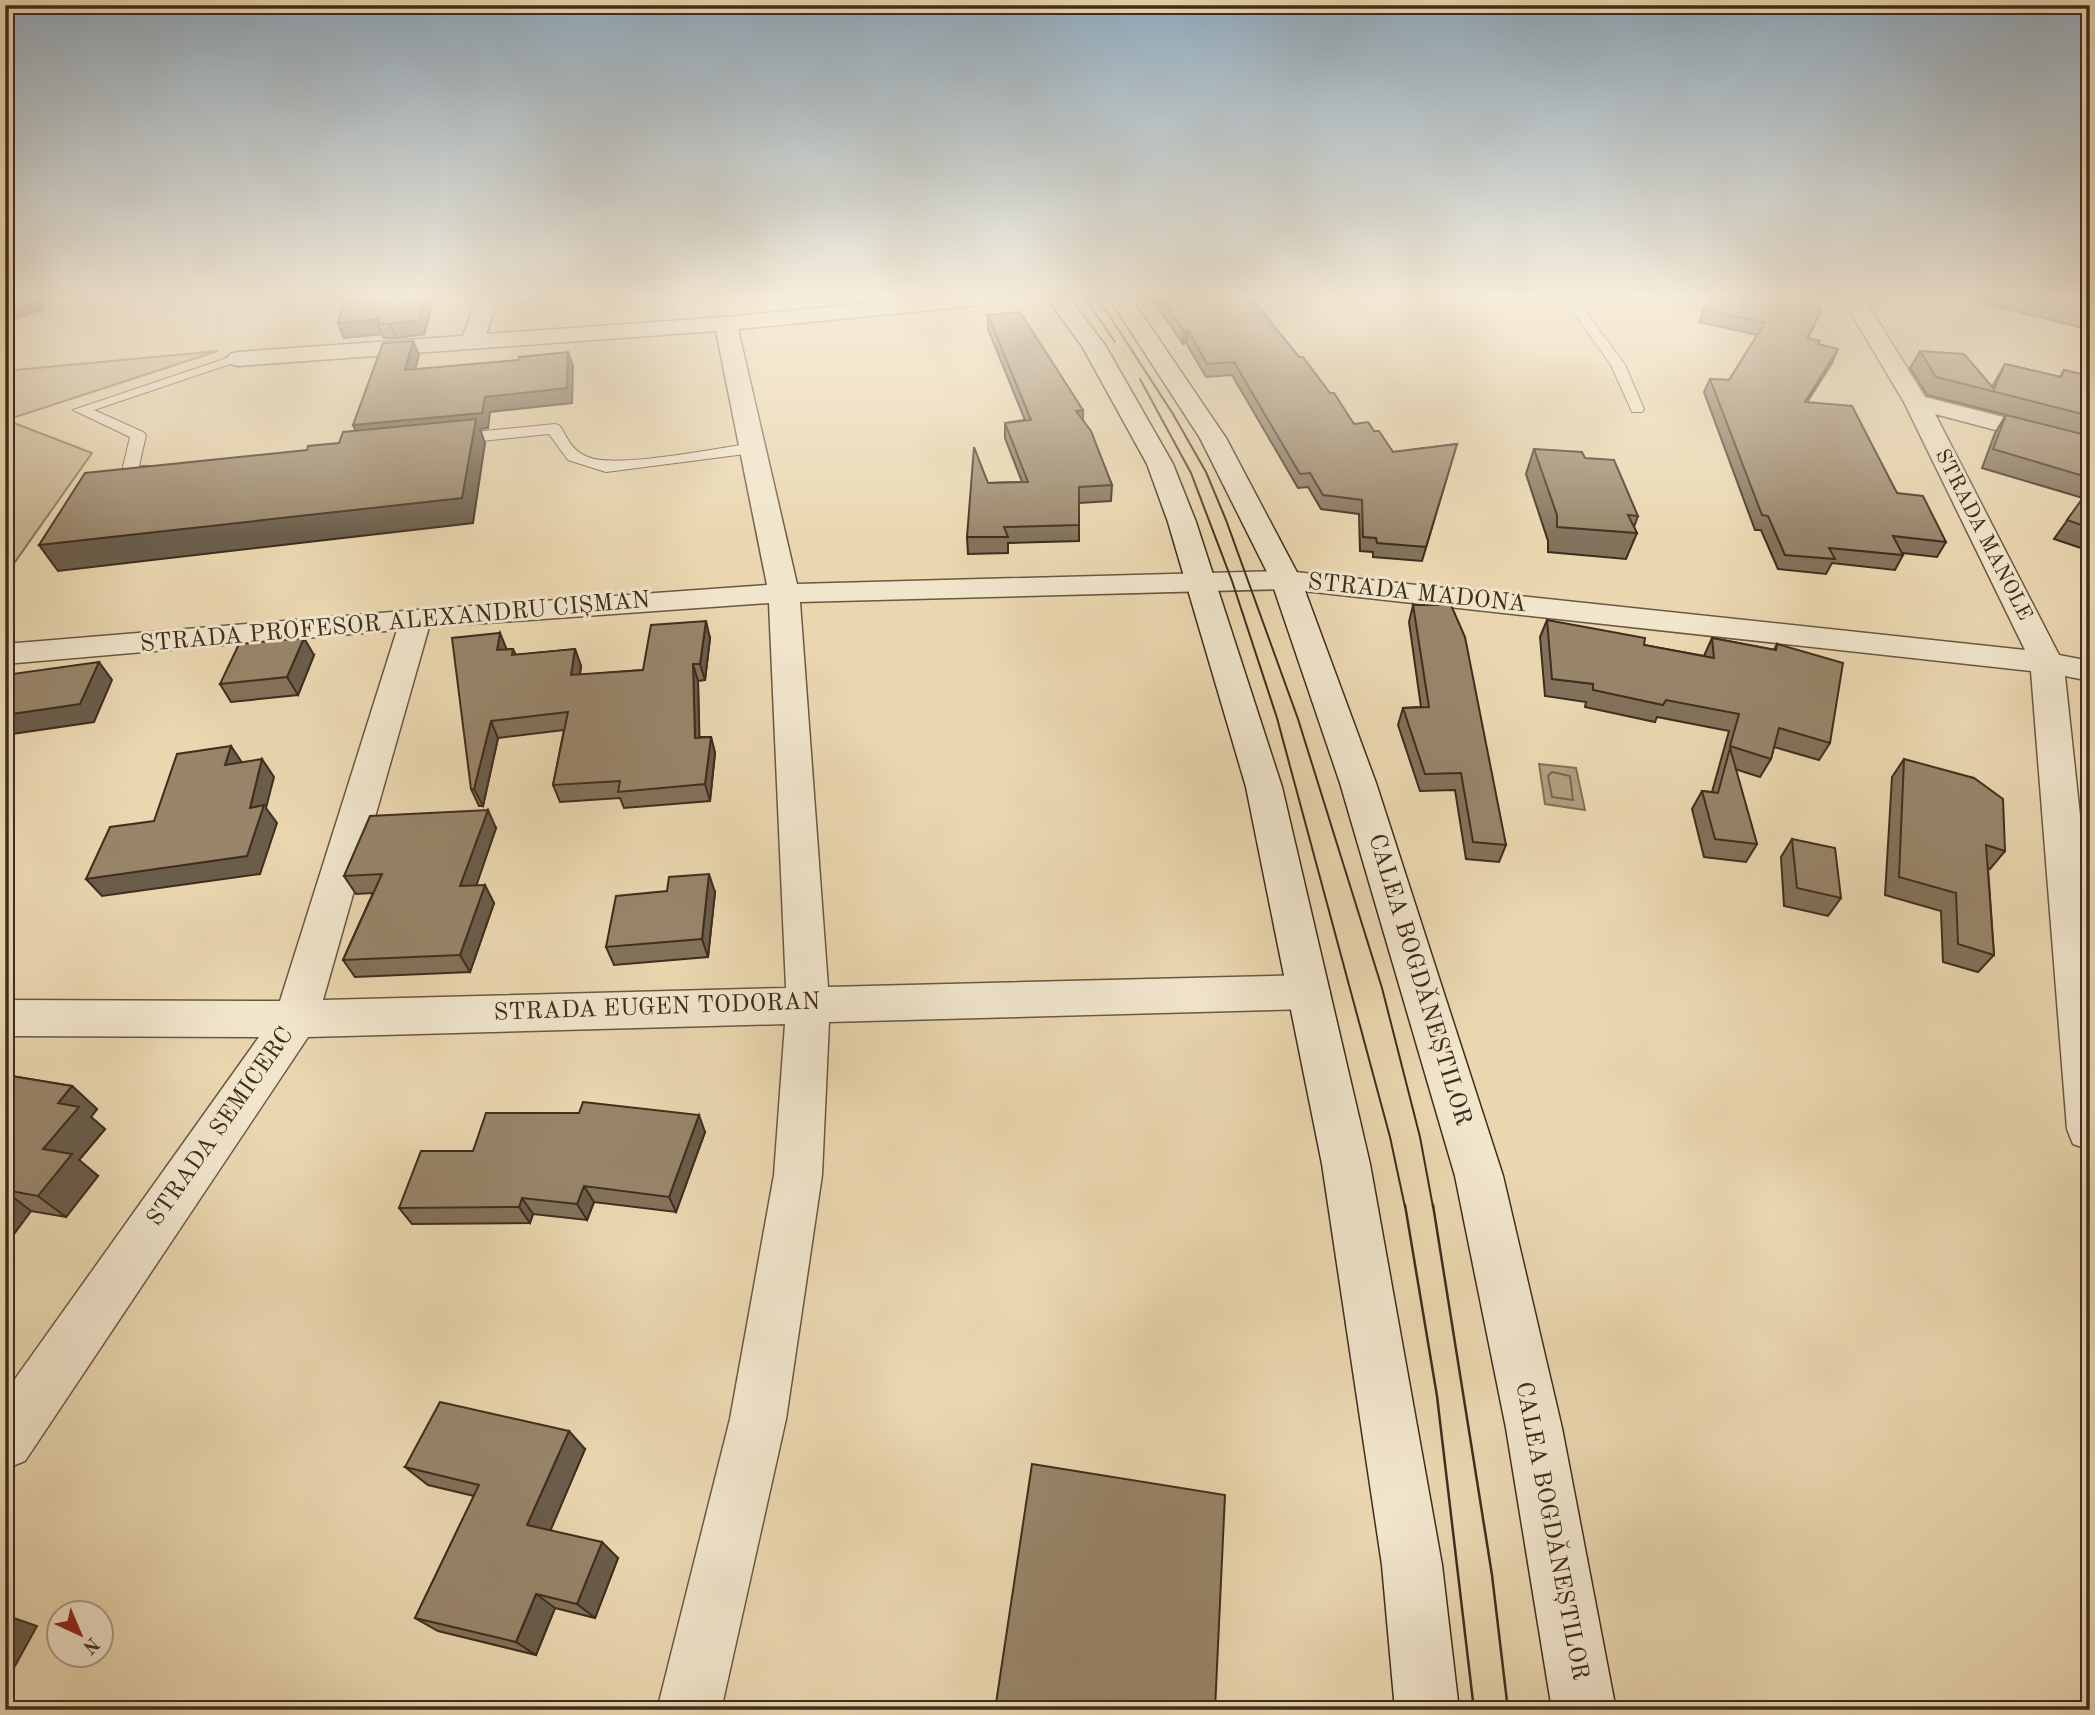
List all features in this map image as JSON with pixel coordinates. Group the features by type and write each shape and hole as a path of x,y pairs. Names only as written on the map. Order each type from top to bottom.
{"street":[{"path":"690,1710 758,1419 798,1175 808,1003 784,593 738,378"},
{"path":"1112,378 1160,464 1201,581 1264,786 1346,1164 1412,1565 1427,1710"},
{"name":"CALEA BOGDĂNEȘTILOR","path":"1173,378 1213,438 1286,580 1358,783 1479,1176 1534,1428 1584,1710"},
{"name":"STRADA MANOLE","path":"1901,378 2048,663"},
{"path":"1916,402 2090,447"},
{"name":"STRADA MADONA","path":"784,593 1286,580 2048,663 2090,671"},
{"name":"STRADA PROFESOR ALEXANDRU CIȘMAN","path":"5,654 416,619 784,593"},
{"name":"STRADA SEMICERC","path":"5,1441 296,1019 416,619"},
{"path":"2048,663 2090,1129"},
{"name":"STRADA EUGEN TODORAN","path":"5,1018 296,1019 808,1003 1309,992"}],"lane":[{"path":"171,467 130,471 138,435 80,410 179,378"},
{"path":"1624,378 1637,409"},
{"path":"432,442 555,429 561,444 570,455 583,464 606,467 753,449"}],"shaded area":[{"path":"5,378 135,378 6,420 92,453 5,576"}],"water":[{"path":"1539,764 1576,768 1585,810 1545,804"}],"building":[{"path":"370,378 567,378 567,388 485,397 482,413 353,425"},
{"path":"1014,378 1062,378 1083,410 1076,411 1091,431 1112,485 1079,487 1079,525 1004,527 1008,537 967,537 974,447 988,483 1028,482 1005,423 1031,420"},
{"path":"1243,378 1319,378 1330,393 1334,393 1354,424 1368,422 1374,431 1379,431 1393,452 1457,444 1426,547 1377,543 1376,538 1363,537 1362,500 1323,495 1310,473 1300,474"},
{"path":"1820,378 1805,402 1852,406 1897,493 1923,496 1946,542 1893,536 1903,555 1829,548 1835,559 1785,555 1768,516 1762,515 1710,379"},
{"path":"1940,378 1985,378 1994,389 1999,378 2090,378 2090,416"},
{"path":"2006,415 2090,436 2090,478 1993,449"},
{"path":"476,419 462,498 39,545 85,473 307,450 308,446 339,443 343,432"},
{"path":"1534,449 1582,452 1585,458 1614,460 1638,516 1628,515 1637,533 1557,527 1557,515"},
{"path":"2090,488 2090,528 2067,520"},
{"path":"1413,605 1451,605 1465,637 1506,845 1473,842 1461,773 1425,774 1403,708 1429,707"},
{"path":"1547,620 1645,638 1644,645 1714,658 1712,638 1776,650 1777,644 1843,663 1830,743 1779,728 1771,759 1730,746 1739,714 1666,700 1663,705 1593,690 1593,684 1552,679"},
{"path":"706,621 700,664 693,664 695,738 711,737 705,784 618,792 620,781 553,785 568,712 491,721 474,789 471,789 452,638 500,633 497,650 513,649 512,655 575,649 571,675 643,670 651,625"},
{"path":"304,638 287,677 220,684 239,644"},
{"path":"99,662 80,704 5,715 5,675"},
{"path":"231,746 225,765 262,759 250,808 264,805 247,856 86,879 110,827 154,821 177,754"},
{"path":"1730,748 1757,844 1715,839 1702,791 1718,793"},
{"path":"1904,759 1974,778 2003,799 2005,851 1986,845 1994,955 1958,944 1956,893 1899,877"},
{"path":"488,810 460,886 485,885 460,955 343,960 382,874 344,876 370,816"},
{"path":"1792,839 1835,848 1841,898 1797,888"},
{"path":"709,874 702,939 606,947 616,896 667,891 669,877"},
{"path":"5,1075 72,1086 58,1103 79,1107 43,1149 72,1154 38,1196 5,1190"},
{"path":"583,1102 699,1115 669,1197 584,1186 577,1204 522,1198 519,1207 399,1208 421,1151 473,1151 486,1113 579,1113"},
{"path":"440,1402 569,1431 527,1525 602,1542 577,1604 536,1594 516,1642 415,1618 479,1485 405,1467"},
{"path":"1032,1464 1225,1495 1215,1710 995,1710"}],"tram line":[{"path":"1150,378 1206,472 1298,719 1382,988 1420,1137 1433,1207"},
{"path":"1140,379 1191,473 1232,581 1277,718 1390,1137 1405,1207"},
{"path":"1405,1205 1437,1396 1474,1710"},
{"path":"1433,1205 1492,1575 1508,1710"}]}
